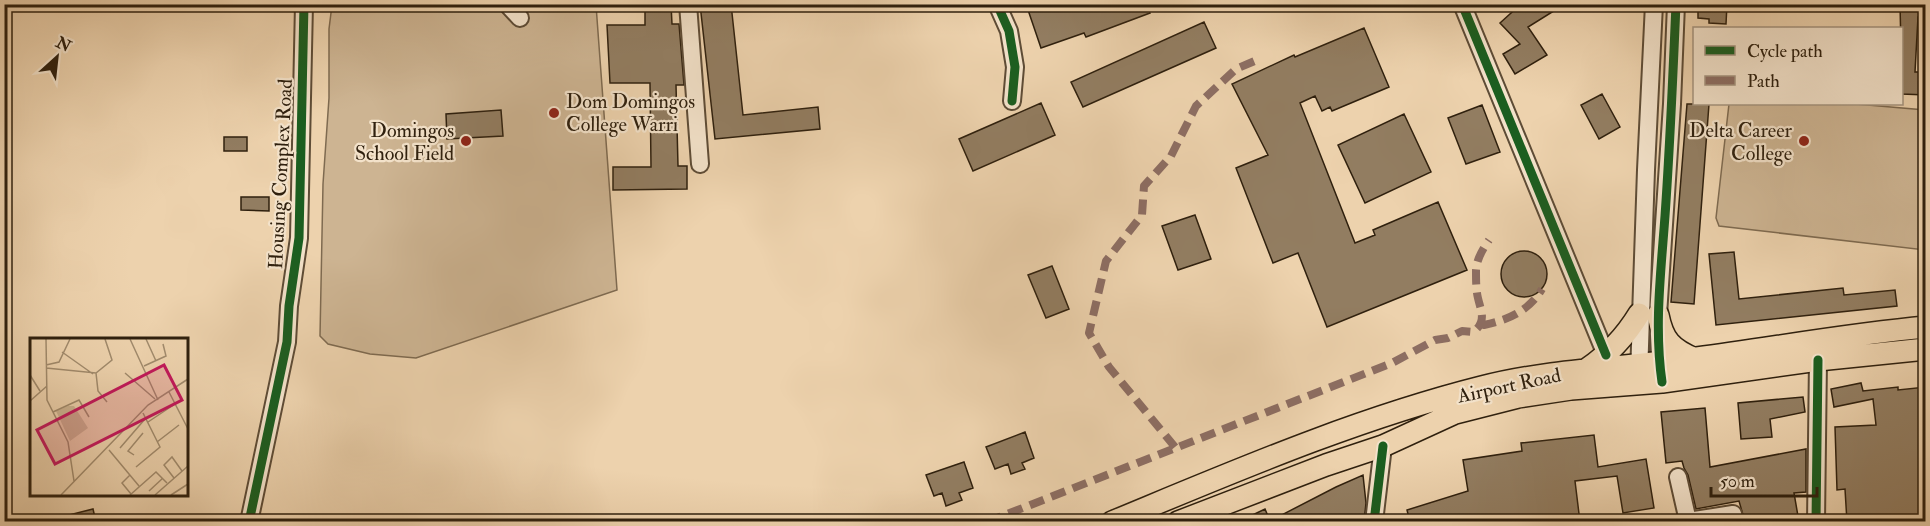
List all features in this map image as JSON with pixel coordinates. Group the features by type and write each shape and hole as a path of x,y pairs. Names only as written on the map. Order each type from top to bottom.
{"main road":[{"path":"1586,370 1606,355 1649,314 1674,349 1695,359"},
{"name":"Airport Road","path":"1661,372 1695,359 1814,340 1926,327"},
{"name":"Airport Road","path":"1178,522 1326,465 1383,446 1455,412 1497,402 1639,374 1926,349"},
{"name":"Airport Road","path":"1112,522 1242,468 1348,429 1482,387 1530,377 1586,370 1639,374"}],"street":[{"name":"Housing Complex Road","path":"249,522 287,342 289,306 299,238 304,4"},
{"path":"507,4 520,18"},
{"path":"688,4 700,164"},
{"path":"997,4 1009,31 1015,67 1012,101"},
{"path":"1462,4 1606,355"},
{"path":"1654,4 1649,314 1661,372"},
{"path":"1639,374 1649,314 1672,104 1676,4"},
{"path":"1816,522 1818,360"},
{"path":"1374,522 1383,446"},
{"path":"1678,477 1688,521 1733,514 1735,522"}],"shaded area":[{"name":"Domingos School Field","path":"332,5 496,5 512,22 523,24 513,5 596,5 617,290 416,358 370,354 328,344 320,336 323,184"},
{"path":"1729,105 1868,105 1925,110 1925,250 1719,226 1716,218"}],"building":[{"path":"645,4 671,4 672,24 679,24 684,85 676,85 678,166 687,166 687,189 613,190 613,167 651,167 650,83 610,83 607,25 645,25"},
{"path":"700,4 731,4 743,115 818,107 820,129 715,139"},
{"path":"1026,4 1146,4 1150,13 1086,37 1084,33 1041,48"},
{"path":"1521,4 1565,4 1528,27 1547,55 1515,74 1503,54 1520,44 1500,23"},
{"path":"1698,4 1727,4 1726,24 1709,23 1709,19 1698,18"},
{"path":"1900,4 1926,4 1926,17 1918,17 1915,72 1926,72 1926,95 1903,94 1903,27 1901,27"},
{"path":"1204,22 1216,48 1083,107 1071,82"},
{"path":"1364,28 1389,87 1332,111 1330,107 1322,111 1315,96 1300,103 1355,243 1375,235 1373,230 1438,202 1467,270 1327,327 1298,253 1273,263 1236,168 1268,155 1232,84 1294,55 1295,57"},
{"path":"1602,94 1620,127 1599,139 1581,105"},
{"path":"1041,103 1055,135 973,171 959,139"},
{"path":"1687,104 1709,105 1694,304 1671,302"},
{"path":"1482,105 1500,152 1466,164 1448,118"},
{"path":"501,110 503,136 447,139 446,114"},
{"path":"1404,114 1431,172 1365,203 1338,145"},
{"path":"224,137 247,137 247,151 224,151"},
{"path":"241,197 269,197 269,211 241,210"},
{"path":"1195,215 1211,259 1178,270 1162,226"},
{"path":"1524,251 1540,258 1547,274 1540,290 1524,297 1508,290 1501,274 1508,258"},
{"path":"1734,252 1739,299 1843,288 1844,295 1895,290 1897,306 1716,325 1709,254"},
{"path":"1052,266 1069,309 1046,318 1028,275"},
{"path":"1861,383 1863,391 1926,387 1926,522 1847,522 1845,489 1837,490 1835,427 1876,425 1873,399 1834,407 1831,389"},
{"path":"1803,397 1805,412 1770,419 1772,437 1741,439 1738,403"},
{"path":"1705,408 1710,467 1806,449 1806,492 1794,493 1799,522 1745,522 1739,501 1696,509 1688,475 1682,461 1666,463 1661,412"},
{"path":"1025,432 1034,458 1022,463 1025,469 1011,474 1008,464 995,469 986,447"},
{"path":"1594,435 1598,467 1646,459 1654,508 1623,513 1617,476 1575,481 1580,522 1410,522 1407,510 1468,491 1463,460 1522,451 1521,443"},
{"path":"964,462 973,488 959,493 962,500 946,506 942,493 934,496 926,475"},
{"path":"1363,475 1366,503 1364,522 1238,522 1265,509 1270,521"},
{"path":"93,509 96,522 61,522 61,517"}],"marked path":[{"path":"1175,447 1109,367 1089,333 1106,261 1142,215 1144,186 1171,156 1196,106 1236,69 1257,60"},
{"path":"987,522 1392,363 1435,340 1448,338 1462,331 1473,332 1478,328 1482,319 1477,290 1477,266 1489,240"},
{"path":"1481,324 1493,323 1524,309 1542,289"}],"cycle path":[{"path":"249,522 287,342 289,306 299,238 304,4"},
{"path":"997,4 1009,31 1015,67 1012,101"},
{"path":"1462,4 1606,355"},
{"path":"1662,382 1659,299 1676,4"},
{"path":"1816,522 1818,360"},
{"path":"1374,522 1383,446"}],"place":[{"name":"Dom Domingos College Warri","path":"554,113"},
{"name":"Domingos School Field","path":"466,141"},
{"name":"Delta Career College","path":"1804,141"}]}
